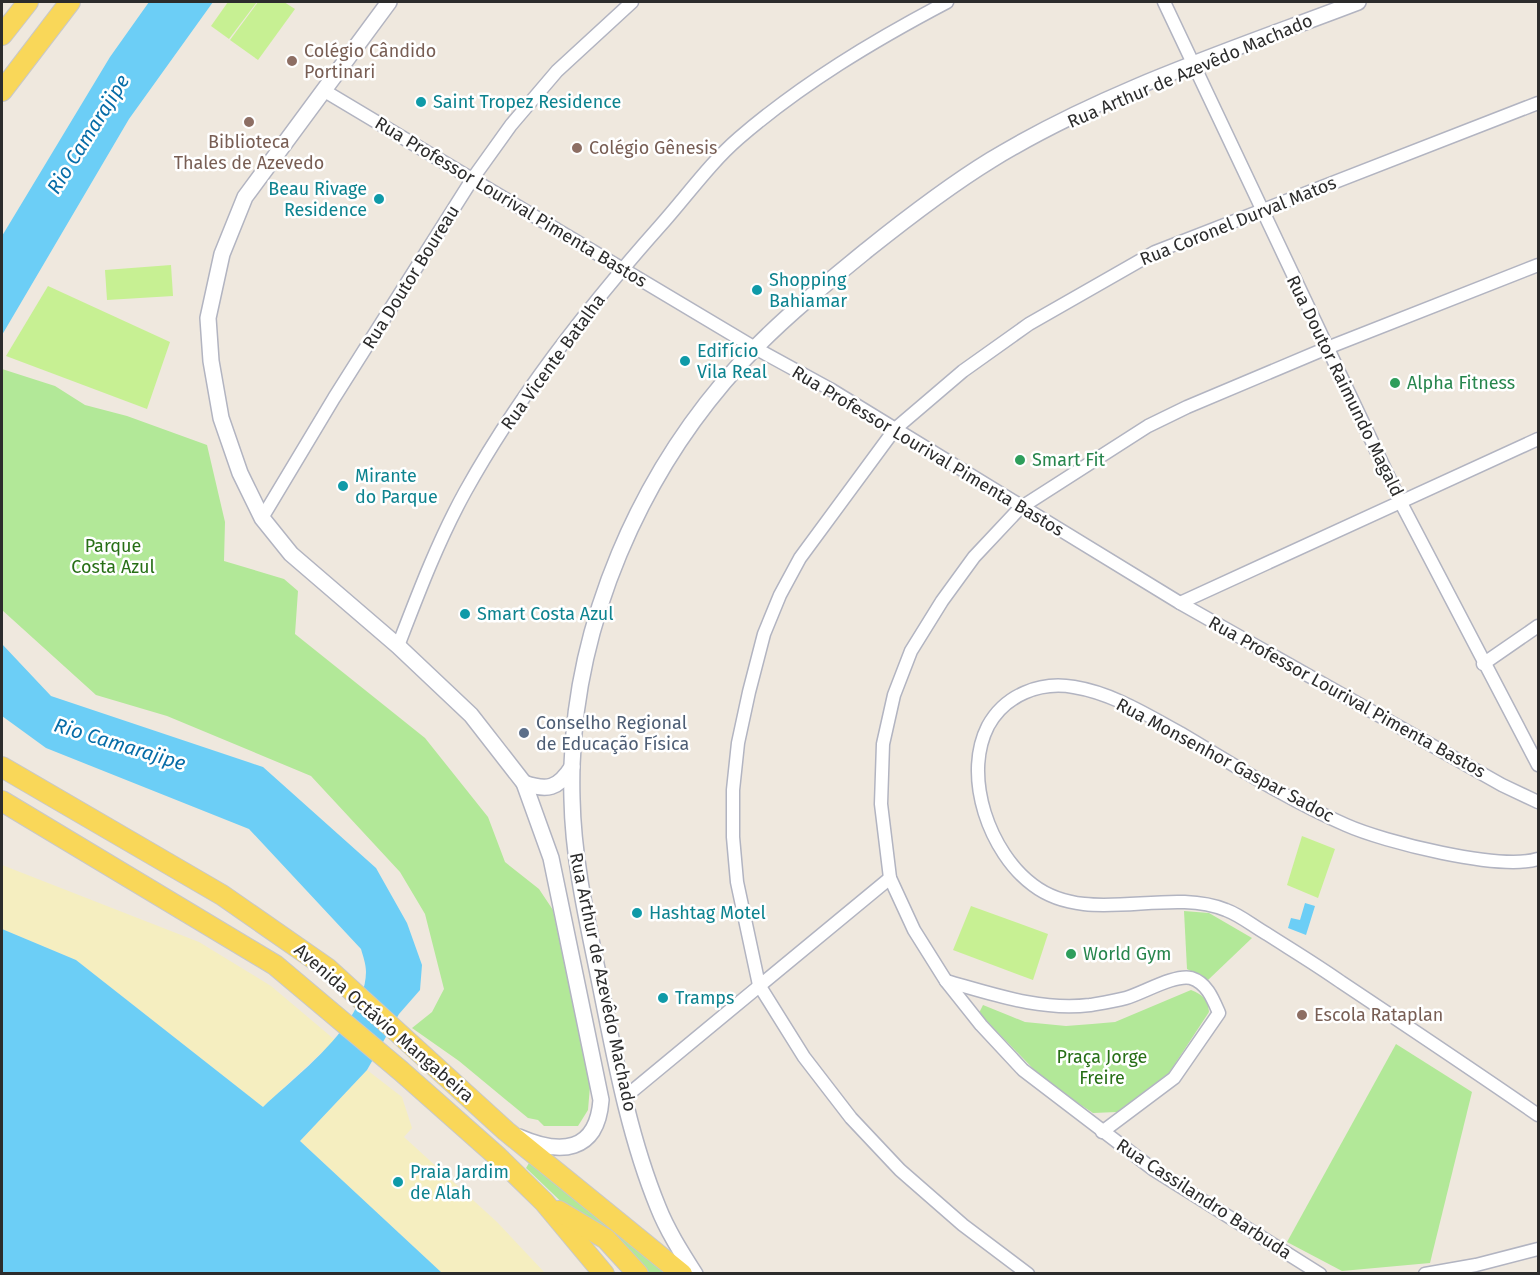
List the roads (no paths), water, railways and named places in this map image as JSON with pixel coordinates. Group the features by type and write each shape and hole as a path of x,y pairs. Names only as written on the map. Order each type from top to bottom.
{"main road":[{"path":"2,35 28,2"},
{"path":"2,91 70,2"},
{"name":"Avenida Octávio Mangabeira","path":"2,767 222,895 327,968 506,1131 682,1274"},
{"name":"Avenida Octávio Mangabeira","path":"2,801 275,965 401,1071 544,1202 604,1274"},
{"path":"586,1196 612,1225 671,1274"},
{"path":"544,1202 606,1239 638,1274"}],"street":[{"path":"389,2 245,197 222,254 208,318 211,361 221,418 240,473 262,518 291,554 398,646 471,715 524,783 551,858 601,1100 596,1129 576,1145 547,1147 506,1131"},
{"name":"Rua Doutor Boureau","path":"262,518 473,178 511,125 557,71 633,2"},
{"name":"Rua Vicente Batalha","path":"398,646 433,556 465,492 510,416 623,268 736,140 849,56 947,2"},
{"name":"Rua Doutor Raimundo Magald","path":"1164,2 1401,503 1539,765"},
{"name":"Rua Arthur de Azevêdo Machado","path":"695,1274 659,1210 647,1179 625,1097 588,928 574,841 572,767 576,708 591,635 610,575 640,509 684,433 755,348 809,297 926,203 994,159 1090,109 1195,64 1358,2"},
{"name":"Rua Professor Lourival Pimenta Bastos","path":"322,90 755,348 896,429 1020,508 1180,603 1502,785 1539,802"},
{"name":"Rua Coronel Durval Matos","path":"1028,1274 963,1225 900,1170 851,1118 804,1057 759,985 737,882 732,790 738,742 764,634 800,558 896,429 963,371 1029,324 1155,252 1539,103"},
{"name":"Rua Cassilandro Barbuda","path":"1320,1274 1154,1170 1102,1132 1023,1070 981,1025 946,981 914,930 890,878 881,804 883,744 894,695 911,651 942,601 974,557 1020,508 1148,426 1327,348 1539,265"},
{"path":"1180,603 1539,439"},
{"path":"1484,664 1539,626"},
{"name":"Rua Monsenhor Gaspar Sadoc","path":"1539,859 1522,862 1496,860 1435,851 1386,840 1347,826 1143,712 1102,694 1073,686 1047,686 1025,691 1004,704 988,727 980,755 979,780 992,834 1014,868 1035,887 1058,898 1080,904 1194,903 1226,910 1323,970 1539,1115"},
{"path":"524,783 541,789 554,788 563,782 572,767"},
{"path":"625,1097 890,878"},
{"path":"946,981 1016,1001 1055,1006 1090,1005 1126,998 1181,978 1191,978 1202,984 1212,995 1219,1013 1200,1043 1174,1078 1102,1132"},
{"path":"1425,1274 1476,1265 1539,1249"}],"water":[{"name":"Rio Camarajipe","path":"149,2 213,2 129,119 2,335 2,236 110,57"},
{"name":"Rio Camarajipe","path":"2,644 51,696 263,767 376,868 407,923 422,965 420,990 399,1014 367,1070 300,1141 442,1273 2,1273 2,929 76,960 263,1107 328,1047 342,1029 355,1011 363,992 366,972 361,949 249,829 46,748 2,716"},
{"path":"1305,903 1315,906 1306,935 1288,928 1291,918 1300,920"}],"place":[{"name":"Colégio Cândido Portinari","path":"292,61"},
{"name":"Saint Tropez Residence","path":"421,102"},
{"name":"Biblioteca Thales de Azevedo","path":"249,122"},
{"name":"Colégio Gênesis","path":"577,148"},
{"name":"Beau Rivage Residence","path":"379,199"},
{"name":"Shopping Bahiamar","path":"757,290"},
{"name":"Edifício Vila Real","path":"685,361"},
{"name":"Alpha Fitness","path":"1395,383"},
{"name":"Smart Fit","path":"1020,460"},
{"name":"Mirante do Parque","path":"343,486"},
{"name":"Smart Costa Azul","path":"465,614"},
{"name":"Conselho Regional de Educação Física","path":"524,733"},
{"name":"Hashtag Motel","path":"637,913"},
{"name":"World Gym","path":"1071,954"},
{"name":"Tramps","path":"663,998"},
{"name":"Escola Rataplan","path":"1302,1015"},
{"name":"Praia Jardim de Alah","path":"398,1182"}],"park label":[{"name":"Parque Costa Azul","path":"113,556"},
{"name":"Praça Jorge Freire","path":"1102,1067"}]}
